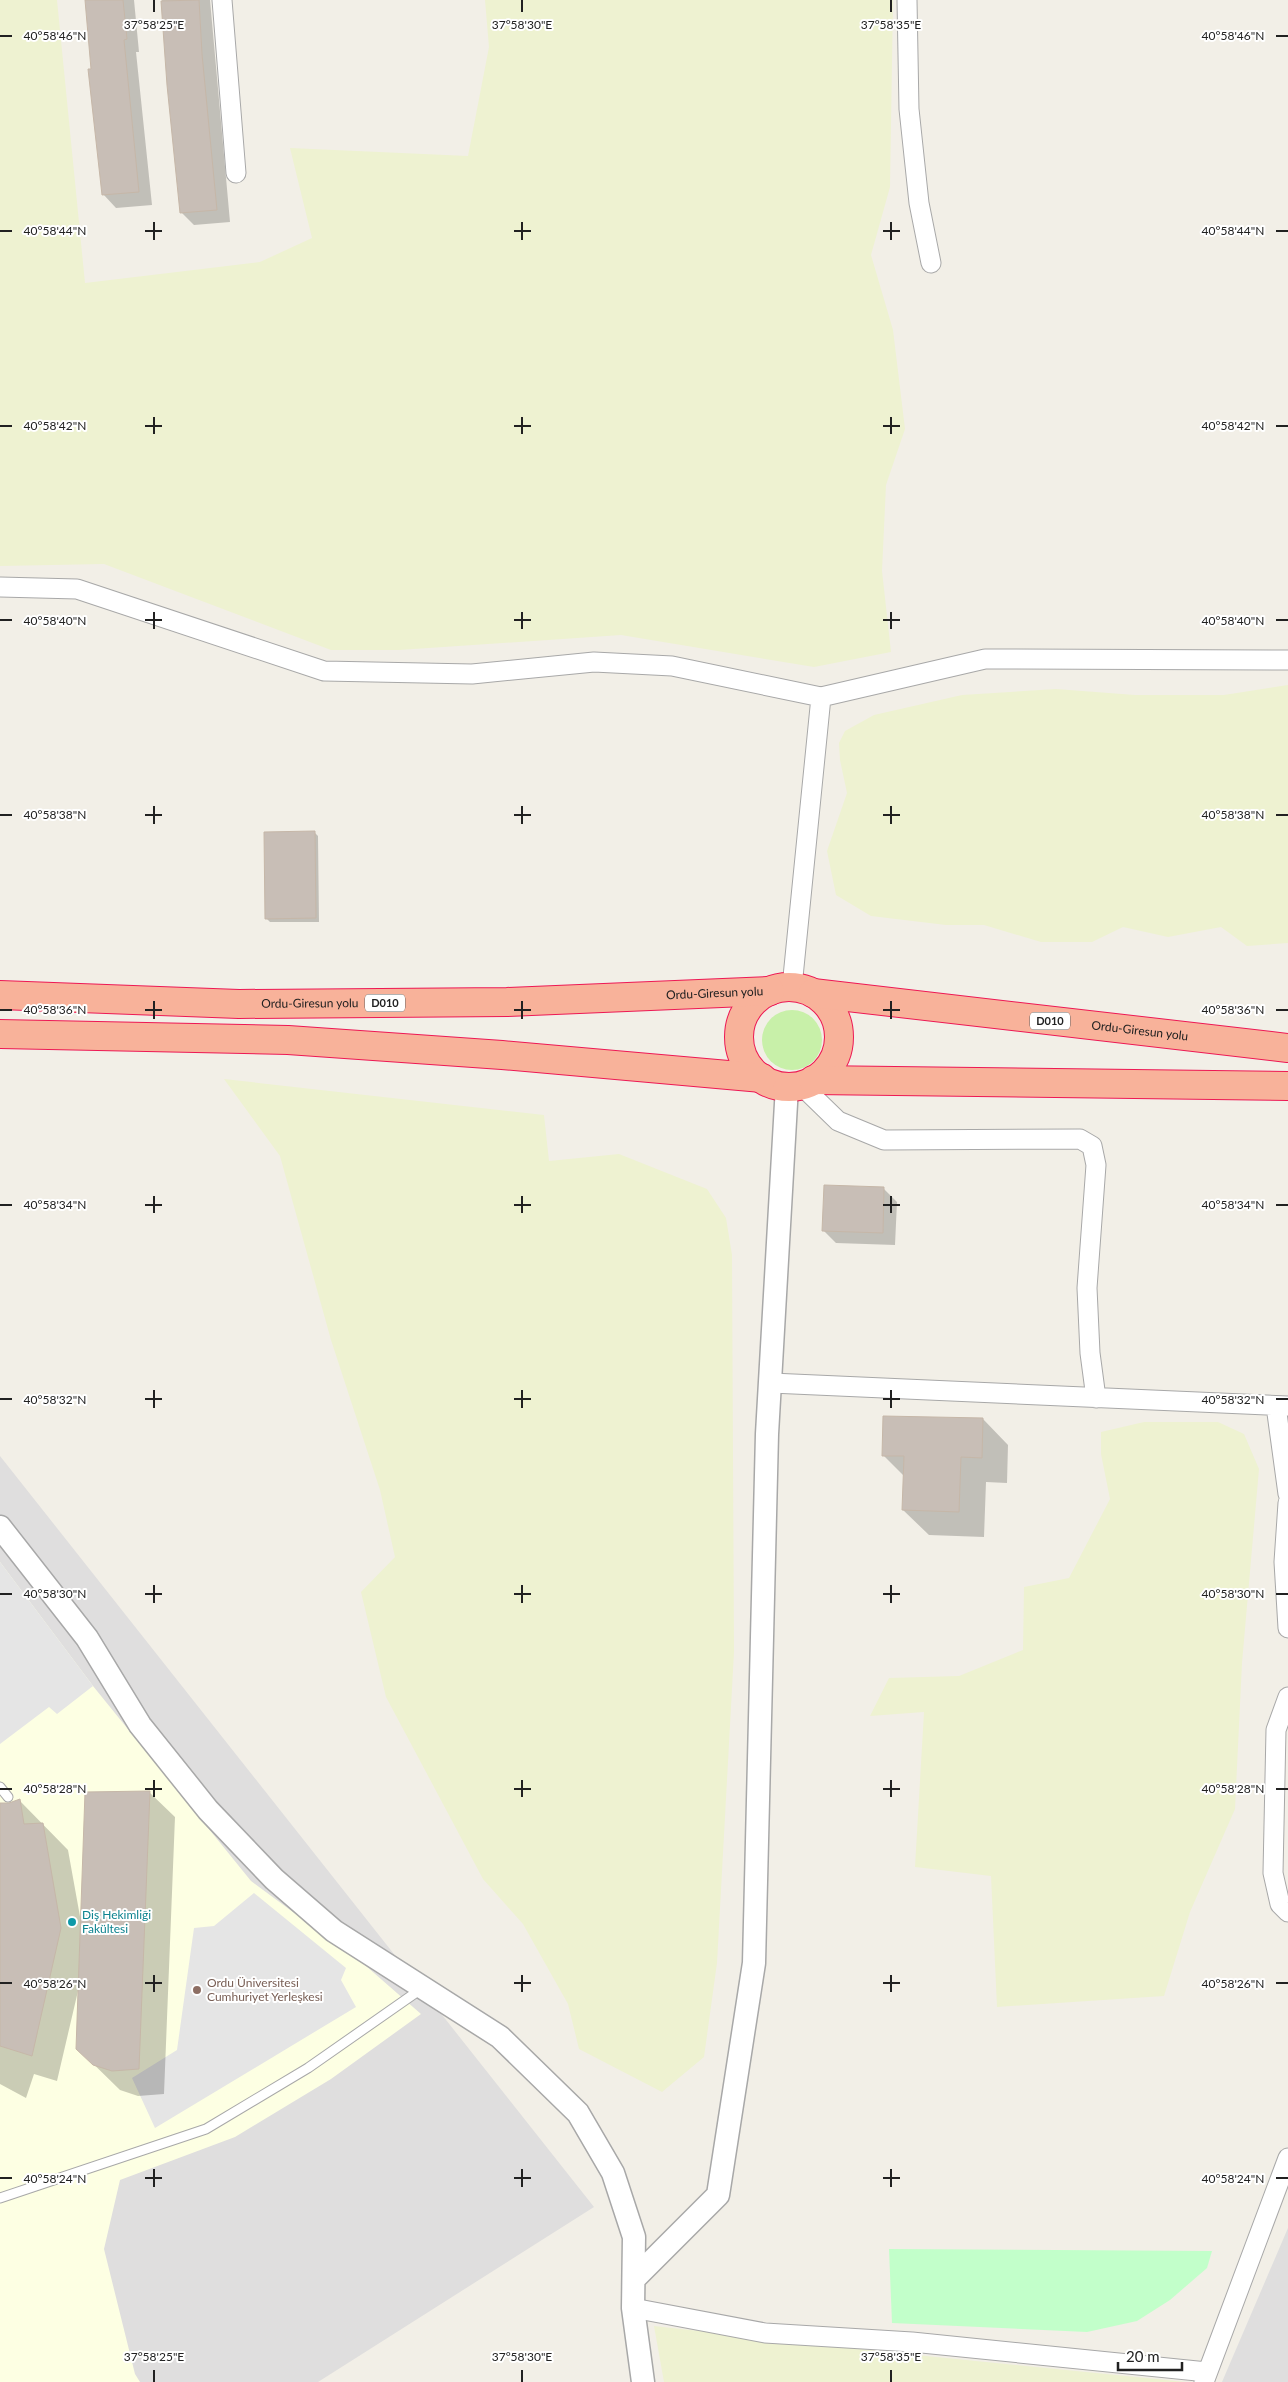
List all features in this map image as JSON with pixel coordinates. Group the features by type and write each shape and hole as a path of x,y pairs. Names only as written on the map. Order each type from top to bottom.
{"highway":[{"name":"Ordu-Giresun yolu","path":"0,995 238,1004 507,1002 791,990 1288,1048"},
{"path":"800,1084 827,1069 836,1054 839,1037 836,1019 827,1004 791,990 757,999 747,1010 740,1032 742,1055 750,1068 762,1078 774,1084 1288,1086"},
{"path":"0,1034 288,1040 502,1054 762,1078"}],"street":[{"path":"222,0 236,173"},
{"path":"907,0 909,109 919,203 930,263"},
{"path":"0,587 77,589 324,671 472,674 594,662 672,666 821,697 985,659 1288,660"},
{"path":"791,990 821,697"},
{"path":"634,2279 718,2195 754,1963 767,1434 800,1084"},
{"path":"800,1084 838,1121 884,1140 1080,1139 1092,1146 1096,1165 1087,1288 1090,1353 1096,1398"},
{"path":"771,1383 1282,1406 1288,1494"},
{"path":"1288,1503 1284,1562 1288,1628"},
{"path":"0,1527 87,1638 140,1725 208,1810 274,1879 334,1931 500,2037 578,2114 613,2173 634,2237 633,2308 643,2382"},
{"path":"1288,1697 1276,1730 1273,1873 1280,1904 1288,1912"},
{"path":"633,2308 765,2332 912,2342 1206,2377 1288,2158"}],"lane":[{"path":"0,1787 8,1797"},
{"path":"0,2198 206,2129 308,2068 424,1987"}],"shaded area":[{"path":"0,0 57,0 85,283 260,262 312,238 290,148 468,156 489,47 485,0 893,0 890,187 871,255 893,330 905,429 886,485 882,571 891,652 814,667 621,635 399,650 331,650 104,564 0,566"},
{"path":"1288,685 1288,943 1247,946 1221,927 1168,937 1123,927 1092,942 1041,942 984,925 946,925 871,916 836,895 827,851 847,793 840,760 839,743 845,731 874,715 962,695 1056,689 1135,695 1224,695"},
{"path":"224,1079 544,1115 549,1161 619,1154 707,1189 726,1218 732,1255 734,1652 717,1963 704,2057 662,2092 579,2049 568,2004 523,1924 483,1879 386,1697 361,1592 395,1557 380,1490 331,1340 280,1156"},
{"path":"1144,1422 1218,1422 1244,1434 1259,1469 1242,1663 1235,1809 1190,1912 1164,1996 997,2007 991,1876 915,1867 924,1712 870,1716 889,1678 959,1676 1023,1650 1024,1587 1069,1578 1110,1499 1101,1454 1101,1432"},
{"path":"0,1456 594,2207 318,2382 0,2382"},
{"name":"Ordu Üniversitesi Cumhuriyet Yerleşkesi","path":"0,1562 93,1686 251,1881 366,1966 421,2014 331,2079 235,2137 120,2180 104,2249 135,2374 140,2382 0,2382"},
{"path":"0,1562 93,1686 57,1714 49,1707 0,1744"},
{"path":"254,1893 346,1968 341,1980 356,2007 155,2128 132,2078 177,2050 194,1928 214,1926"},
{"path":"1288,2228 1288,2382 1222,2382"},
{"path":"654,2326 877,2351 1186,2382 664,2382"}],"green space":[{"path":"792,1010 809,1015 817,1023 822,1040 817,1057 809,1065 792,1070 775,1065 767,1057 762,1040 767,1023 775,1015"},
{"path":"889,2249 1212,2251 1207,2268 1170,2300 1137,2321 1087,2332 892,2323"}],"building":[{"path":"85,0 123,0 127,39 124,40 139,192 102,195 88,69 91,69"},
{"path":"199,0 202,54 217,210 180,213 167,85 161,1"},
{"path":"315,831 316,918 265,919 264,832"},
{"path":"824,1185 884,1187 883,1233 822,1231"},
{"path":"883,1416 983,1418 982,1458 961,1457 959,1512 902,1510 904,1456 882,1456"},
{"path":"150,1791 139,2069 112,2071 93,2065 76,2049 85,1792"},
{"path":"20,1799 24,1824 43,1823 61,1928 32,2056 0,2046 0,1803 9,1803"}],"place":[{"name":"Diş Hekimliği Fakültesi","path":"72,1922"},
{"name":"Ordu Üniversitesi Cumhuriyet Yerleşkesi","path":"197,1990"}]}
